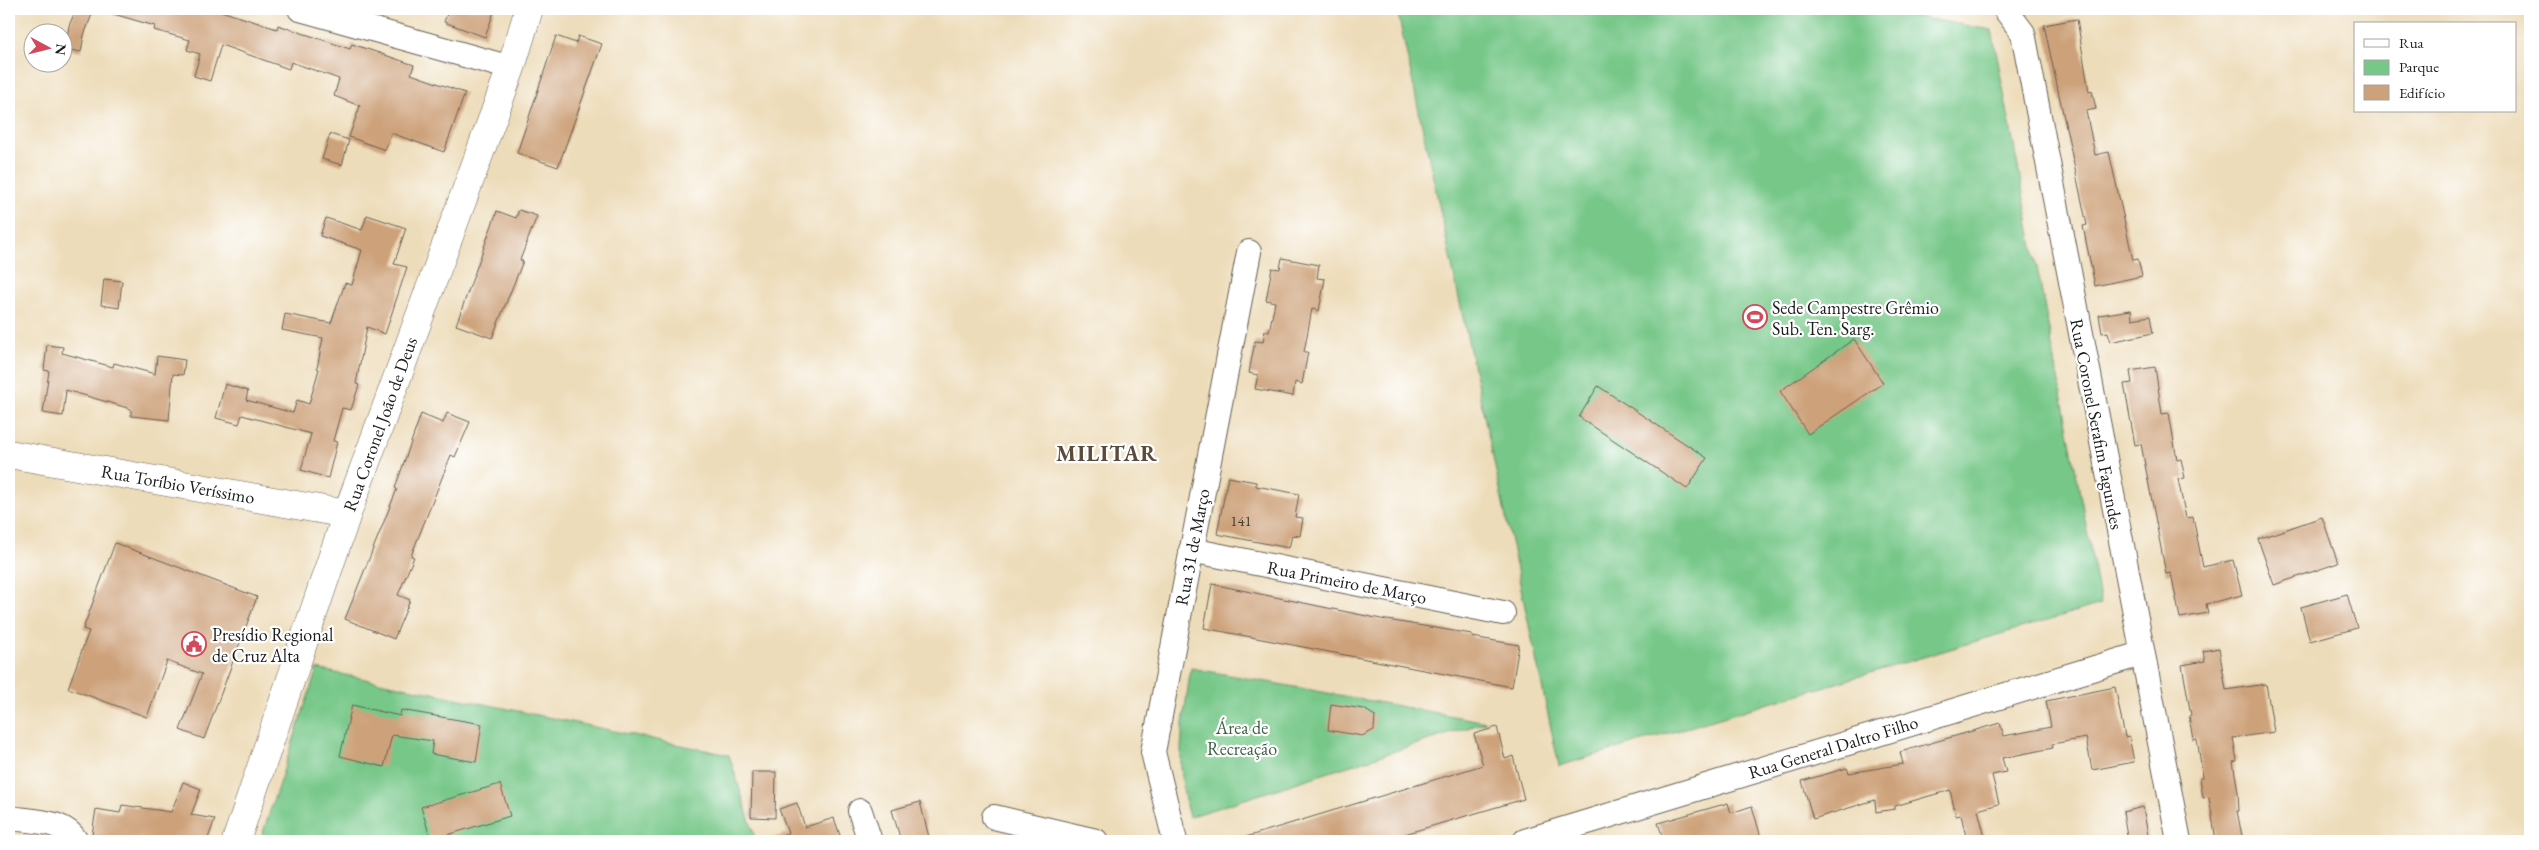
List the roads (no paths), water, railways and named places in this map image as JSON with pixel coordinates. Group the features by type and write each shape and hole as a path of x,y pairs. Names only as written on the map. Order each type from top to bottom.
{"street":[{"path":"300,9 511,68"},
{"name":"Rua Coronel João de Deus","path":"236,841 347,514 511,68 529,9"},
{"name":"Rua Coronel Serafim Fagundes","path":"2007,10 2023,33 2141,654 2179,841"},
{"name":"Rua 31 de Março","path":"1175,841 1153,752 1249,252"},
{"name":"Rua Toríbio Veríssimo","path":"9,454 347,514"},
{"name":"Rua Primeiro de Março","path":"1192,550 1504,613"},
{"name":"Rua General Daltro Filho","path":"1530,840 2141,654"},
{"path":"860,811 870,841"},
{"path":"994,817 1096,841"},
{"path":"9,818 56,825 75,839"}],"place":[{"name":"Sede Campestre Grêmio Sub. Ten. Sarg.","path":"1755,317"},
{"name":"Presídio Regional de Cruz Alta","path":"194,644"}],"district":[{"name":"MILITAR","path":"1107,453"}],"park label":[{"name":"Área de Recreação","path":"1242,738"}]}
